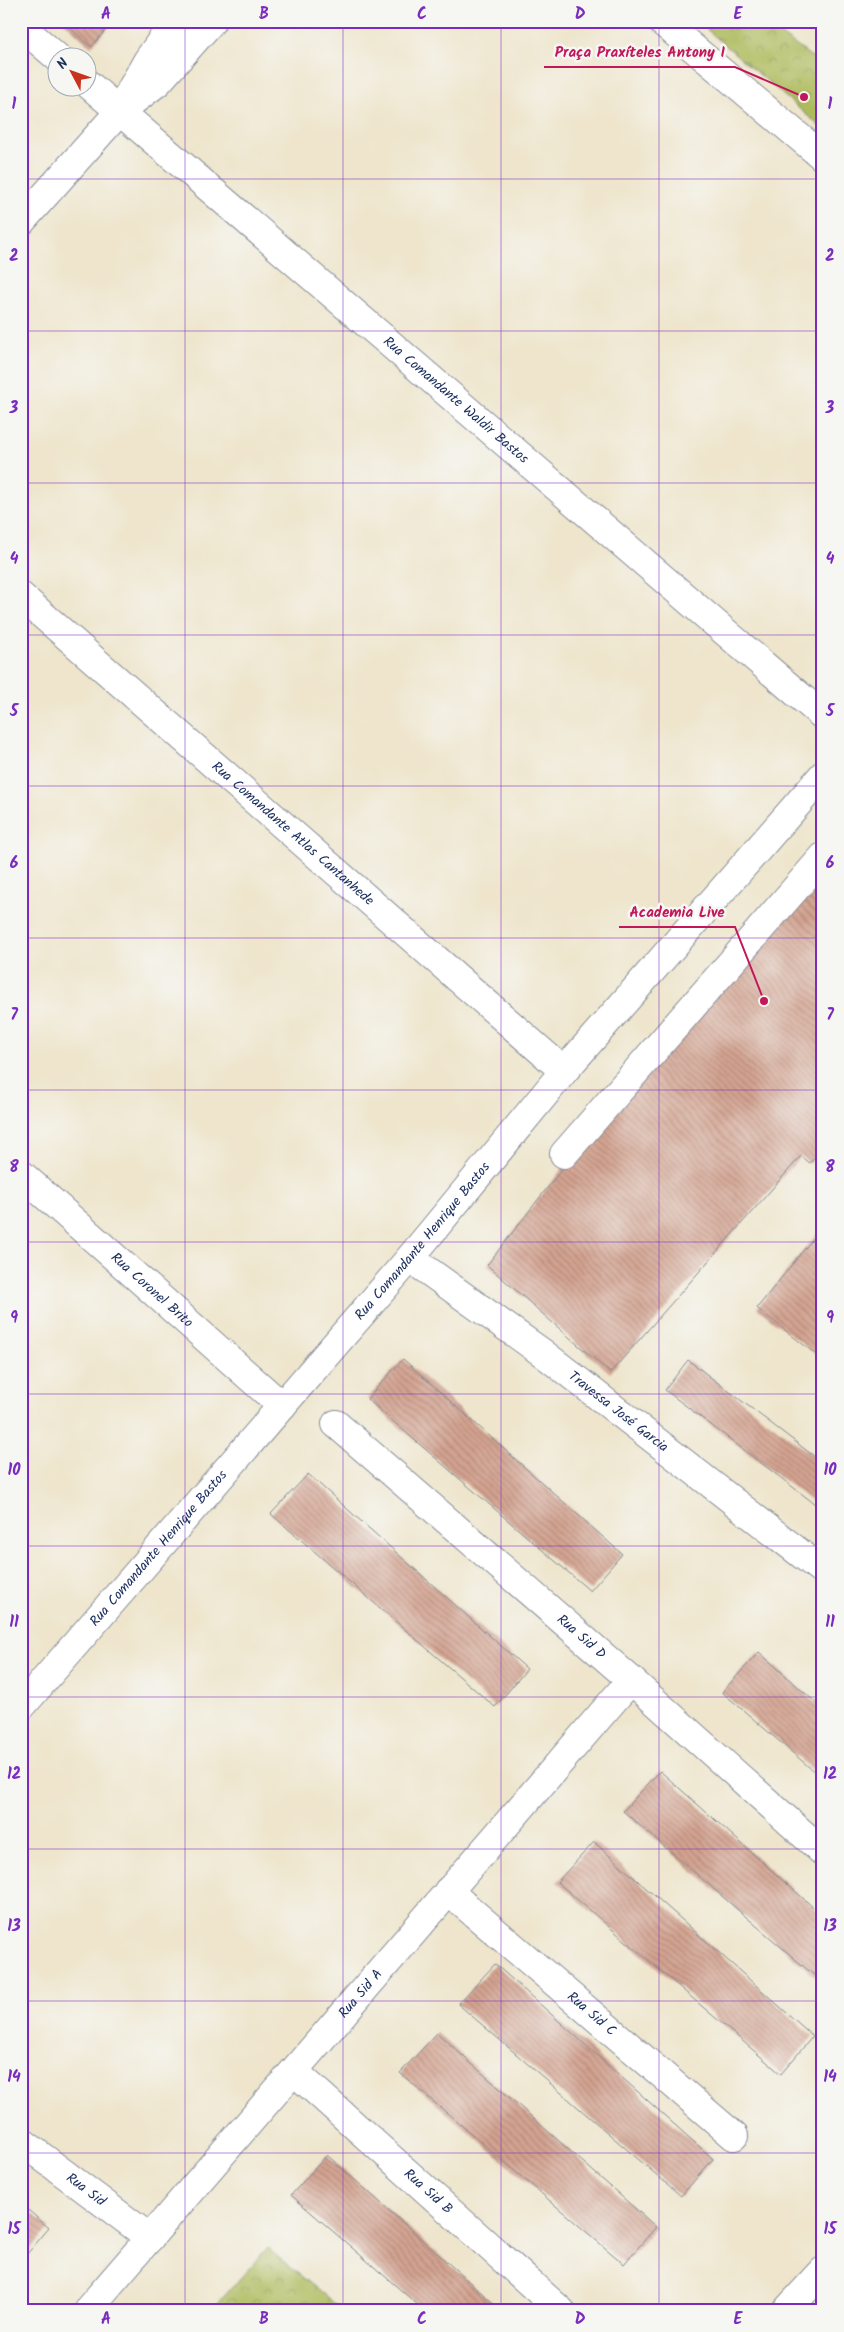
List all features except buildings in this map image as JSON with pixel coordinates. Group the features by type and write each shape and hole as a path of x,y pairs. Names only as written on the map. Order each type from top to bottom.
{"street":[{"path":"119,112 146,61 175,21"},
{"path":"21,222 119,112 158,82 212,21"},
{"path":"662,21 823,157"},
{"path":"21,26 48,49"},
{"name":"Rua Comandante Waldir Bastos","path":"98,93 823,716"},
{"name":"Rua Comandante Atlas Cantanhede","path":"21,596 564,1071"},
{"name":"Rua Comandante Henrique Bastos","path":"21,1708 410,1258 564,1071 823,775"},
{"path":"564,1154 823,857"},
{"name":"Rua Coronel Brito","path":"21,1174 282,1406"},
{"name":"Travessa José Garcia","path":"410,1258 544,1354 823,1571"},
{"name":"Rua Sid D","path":"336,1424 631,1680 823,1852"},
{"name":"Rua Sid A","path":"90,2307 295,2072 448,1891 631,1680"},
{"name":"Rua Sid C","path":"448,1891 734,2136"},
{"name":"Rua Sid B","path":"295,2072 561,2311"},
{"name":"Rua Sid","path":"21,2141 150,2238"},
{"path":"786,2311 823,2271"}],"green space":[{"path":"697,21 762,21 823,65 823,129"},
{"path":"267,2248 344,2311 211,2311"}],"place":[{"name":"Praça Praxíteles Antony I","path":"804,97"},
{"name":"Academia Live","path":"764,1001"}]}
